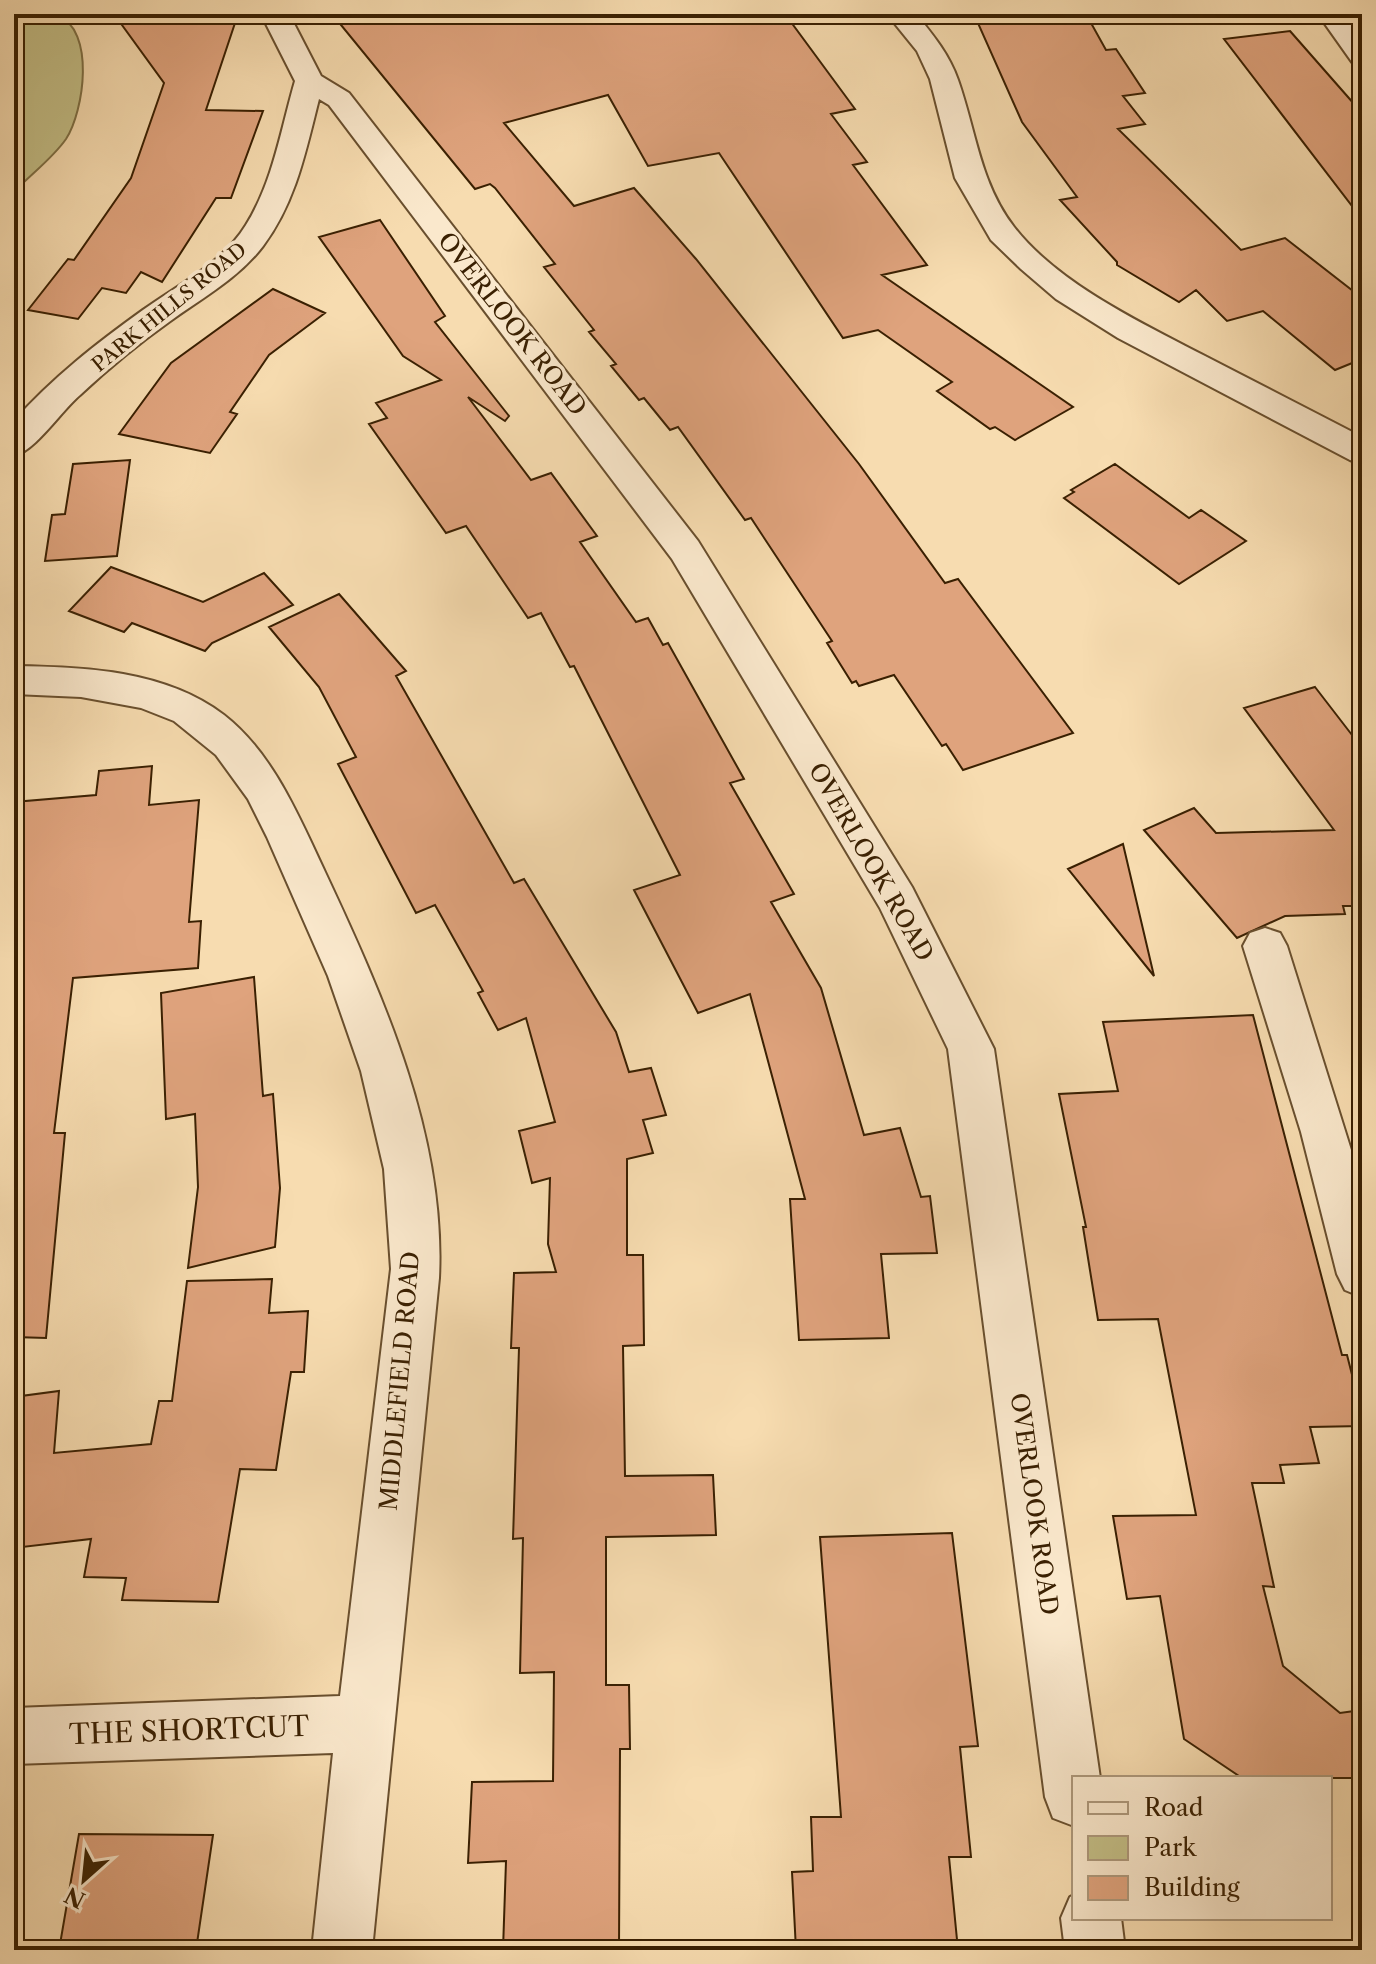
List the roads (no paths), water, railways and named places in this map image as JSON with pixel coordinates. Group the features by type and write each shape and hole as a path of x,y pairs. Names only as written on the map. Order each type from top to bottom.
{"street":[{"path":"275,14 309,81"},
{"path":"901,14 930,49 944,79 970,178 1002,233 1032,262 1067,292 1130,331 1362,452"},
{"path":"1332,14 1362,56"},
{"name":"PARK HILLS ROAD","path":"14,444 60,395 145,323 231,261 251,241 264,221 280,183 309,81"},
{"name":"OVERLOOK ROAD","path":"309,81 339,99 685,550 897,899 971,1049 1072,1782"},
{"name":"MIDDLEFIELD ROAD","path":"14,680 67,680 149,695 190,712 227,742 276,811 356,986 394,1107 409,1186 415,1269 342,1950"},
{"path":"1265,946 1324,1132 1362,1274"},
{"name":"THE SHORTCUT","path":"14,1736 364,1723"},
{"path":"1091,1920 1095,1950"}]}
